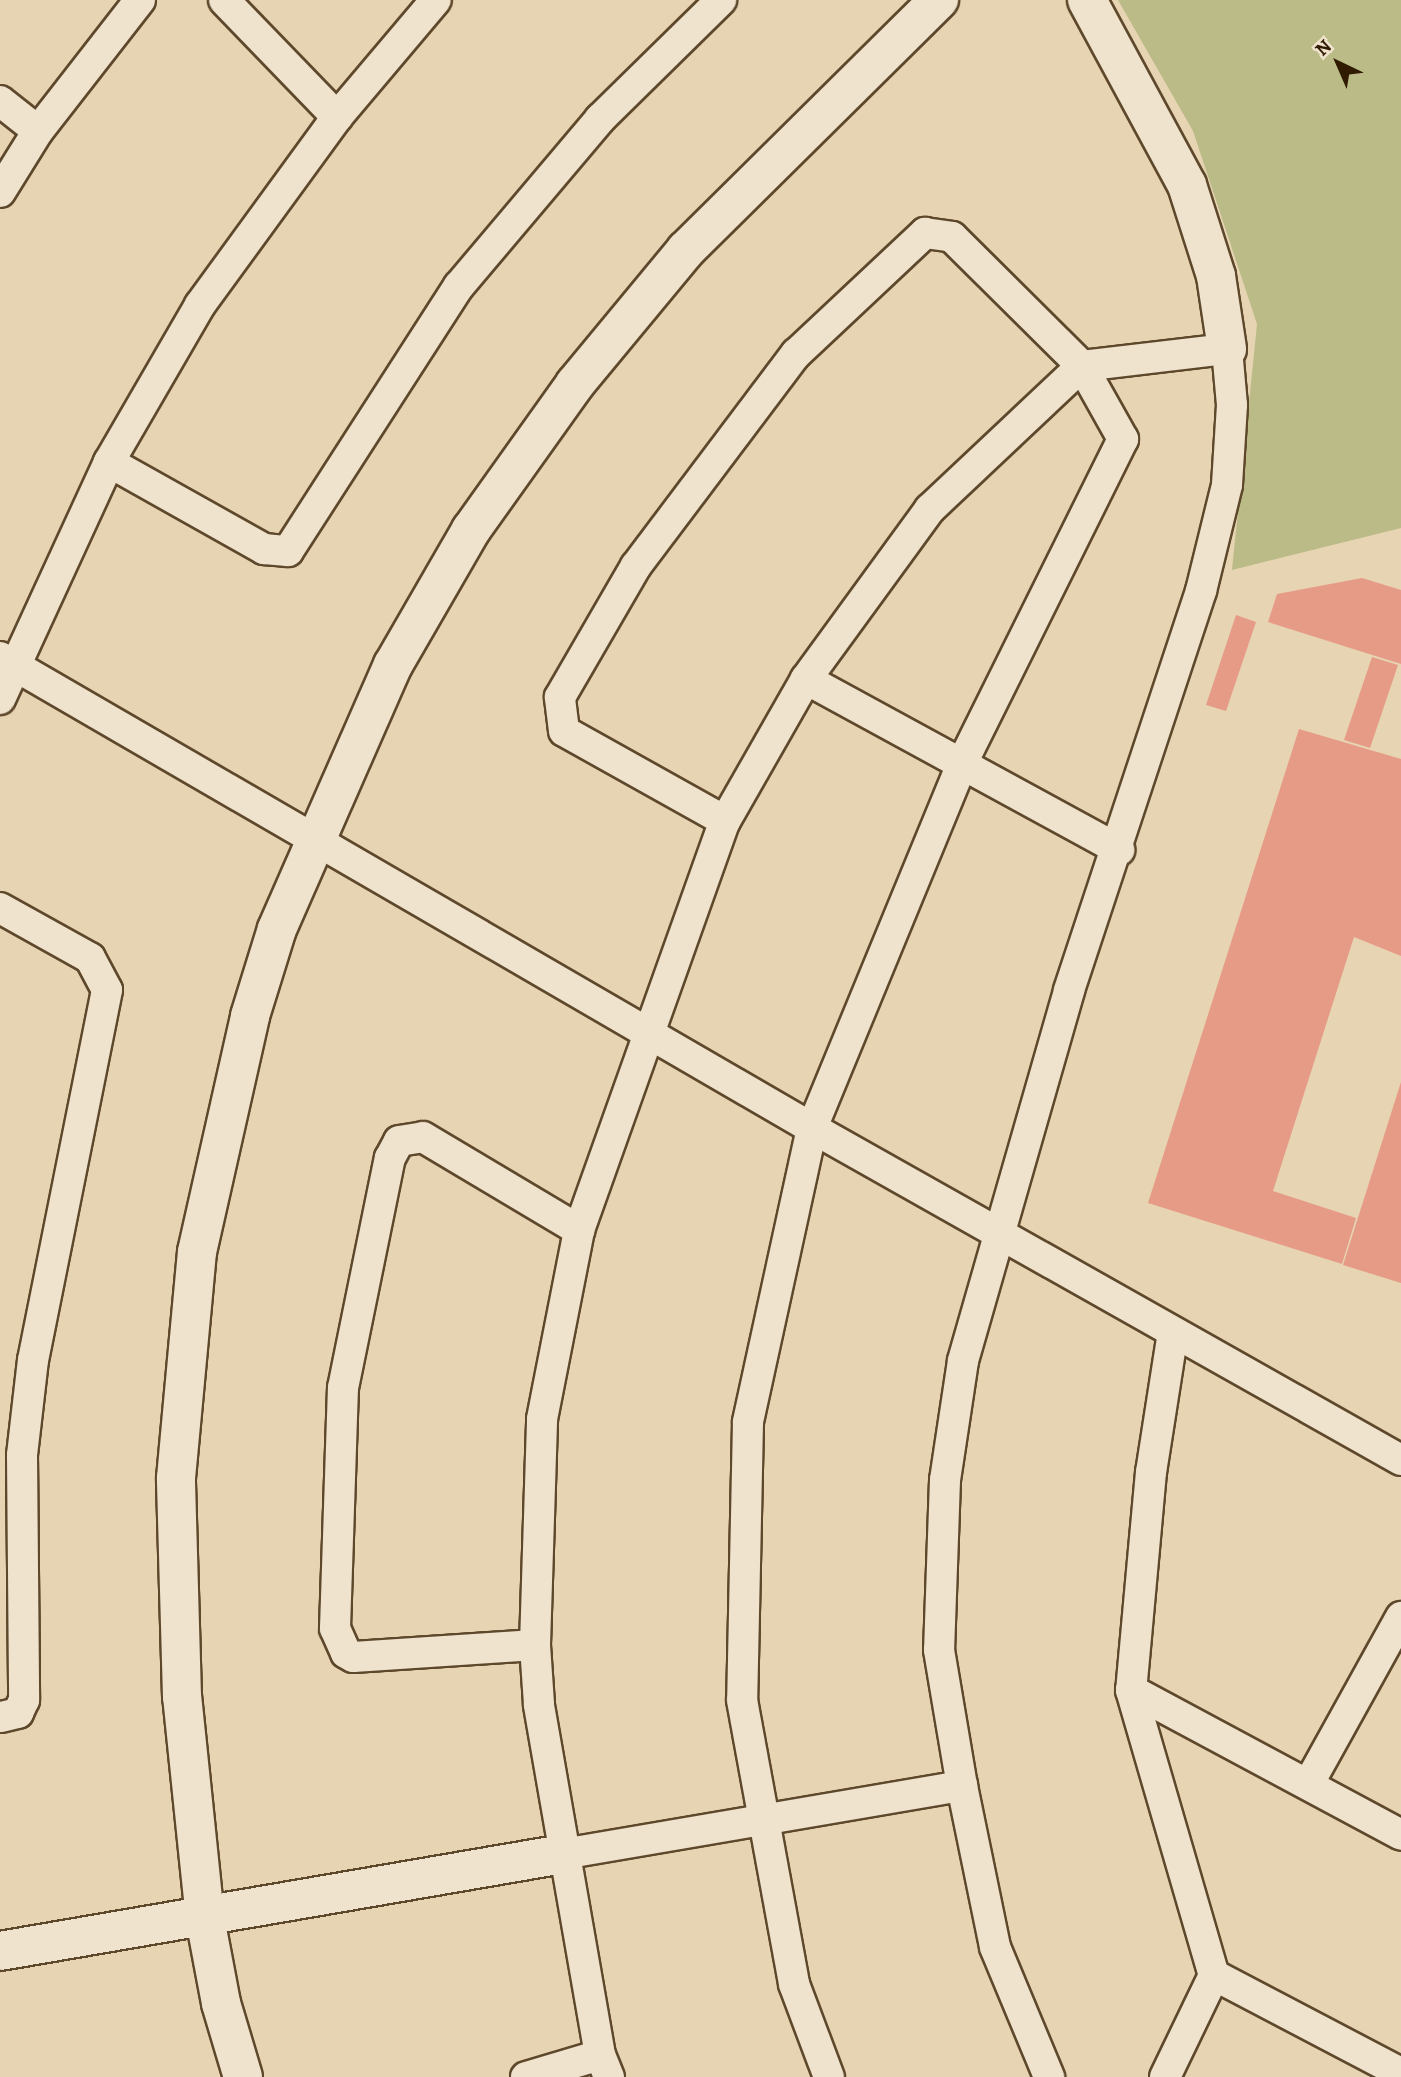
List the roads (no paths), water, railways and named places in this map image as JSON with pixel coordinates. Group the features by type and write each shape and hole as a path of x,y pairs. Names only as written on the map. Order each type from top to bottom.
{"street":[{"path":"0,192 38,131 140,0"},
{"path":"224,0 338,117"},
{"path":"0,699 7,661 109,462 200,305 338,117 436,0"},
{"path":"109,462 264,549 288,551 459,286 600,120 721,0"},
{"path":"243,2077 221,2003 205,1918 175,1584 185,1350 197,1252 250,1016 277,929 320,842 393,665 471,530 575,384 686,250 939,0"},
{"path":"1049,2077 995,1947 962,1786 939,1650 945,1480 963,1361 1003,1234 1069,991 1119,850 1201,591 1227,485 1232,405 1216,276 1187,185 1087,0"},
{"path":"0,100 38,131"},
{"path":"724,821 564,731 560,697 636,566 796,354 925,233 940,233 953,237 1082,366 1123,439 1120,450 962,764 812,1128 748,1422 739,1670 794,1984 829,2077"},
{"path":"526,2077 604,2066 563,1854 535,1645 542,1419 579,1230 724,821 806,679 930,509 1082,366 1227,349"},
{"path":"7,661 812,1128 1401,1460"},
{"path":"806,679 1119,850"},
{"path":"0,908 90,958 107,990 33,1360 22,1455 24,1700 18,1713 0,1717"},
{"path":"535,1645 353,1657 346,1653 335,1628 344,1388 390,1158 399,1141 423,1137 579,1230"},
{"path":"1165,2077 1213,1975 1131,1690 1148,1498 1173,1332"},
{"path":"1309,1783 1401,1617"},
{"path":"1131,1690 1309,1783 1401,1835"},
{"path":"0,1951 205,1918 962,1786"},
{"path":"1213,1975 1401,2073"}]}
